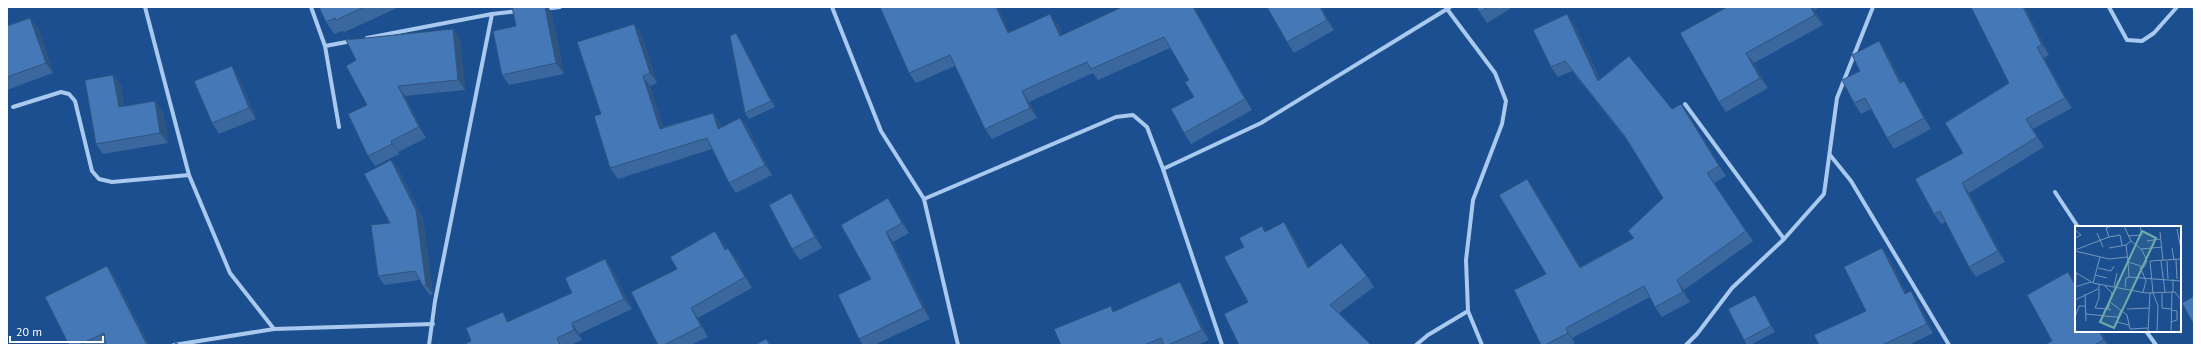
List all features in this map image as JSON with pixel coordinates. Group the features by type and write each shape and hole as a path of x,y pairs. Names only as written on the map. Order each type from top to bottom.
{"street":[{"path":"145,7 188,175 230,272 274,329"},
{"path":"311,7 325,46 338,127"},
{"path":"537,9 560,7"},
{"path":"832,7 881,131 924,199 958,345"},
{"path":"1686,345 1697,334 1732,288 1784,239 1824,194 1837,98 1873,7"},
{"path":"2109,7 2127,40 2142,41 2154,33 2177,7"},
{"path":"1163,169 1262,123 1449,8 1495,73 1506,101 1502,124 1472,200 1466,260 1468,311 1482,345"},
{"path":"363,39 492,14 522,11"},
{"path":"429,345 435,301 492,14"},
{"path":"325,46 355,40"},
{"path":"13,106 61,92 69,94 75,101 92,171 99,179 112,182 188,175"},
{"path":"1685,104 1784,239"},
{"path":"924,199 1116,117 1133,115 1147,127 1163,169 1222,345"},
{"path":"1830,155 1851,181 1949,345"},
{"path":"2055,192 2077,226"},
{"path":"1416,345 1428,335 1468,311"},
{"path":"174,345 274,329 432,324"},
{"path":"2147,332 2156,345"}],"building":[{"path":"319,7 364,7 336,20 335,18 326,22"},
{"path":"512,7 545,7 556,63 502,75 493,31 516,26"},
{"path":"880,7 996,7 1008,33 1050,14 1060,36 1122,7 1193,7 1245,99 1184,133 1171,109 1194,97 1185,82 1189,80 1164,37 1091,69 1087,62 1022,91 1030,108 985,129 950,55 909,73"},
{"path":"1267,7 1320,7 1327,20 1287,42"},
{"path":"1476,7 1488,7 1480,12"},
{"path":"1727,7 1811,7 1815,15 1746,53 1760,78 1719,102 1680,33"},
{"path":"1971,7 2023,7 2042,45 2037,47 2065,98 2026,119 2037,137 1962,183 1998,251 1969,267 1940,211 1934,214 1915,179 1963,153 1945,123 2009,83"},
{"path":"2191,7 2194,7 2194,14"},
{"path":"1567,14 1598,81 1629,56 1672,109 1681,104 1719,166 1707,173 1746,231 1677,280 1683,292 1655,307 1644,286 1566,328 1568,333 1545,345 1541,345 1514,290 1546,274 1499,195 1527,179 1580,268 1634,238 1628,231 1663,198 1624,135 1565,61 1551,67 1533,30"},
{"path":"30,18 46,63 7,77 7,26"},
{"path":"634,24 650,73 643,76 660,129 713,113 718,129 740,118 765,165 729,183 707,138 610,168 594,116 601,114 577,42"},
{"path":"453,29 458,80 398,86 419,127 391,141 392,144 368,156 348,114 367,105 346,66 356,60 346,40"},
{"path":"736,33 771,101 745,113 730,36"},
{"path":"1879,41 1900,83 1904,81 1924,118 1887,138 1865,98 1854,103 1842,80 1860,71 1852,55"},
{"path":"232,66 249,108 212,123 194,81"},
{"path":"113,75 119,107 155,101 160,133 96,144 85,80"},
{"path":"391,160 416,210 426,285 423,286 415,271 378,276 371,225 390,223 364,174"},
{"path":"791,193 815,237 792,249 769,205"},
{"path":"888,198 902,223 886,232 923,308 859,339 838,295 871,279 841,225"},
{"path":"1284,222 1308,268 1341,243 1367,276 1330,305 1370,344 1369,345 1239,345 1224,314 1248,302 1224,257 1244,247 1239,238 1262,226 1265,232"},
{"path":"715,231 725,250 728,248 745,277 691,308 701,326 664,345 658,345 631,292 677,269 670,257"},
{"path":"1882,248 1905,294 1911,291 1927,324 1882,345 1819,345 1814,335 1866,311 1844,267"},
{"path":"605,259 624,299 572,323 574,330 557,338 560,345 463,345 471,341 466,328 503,312 507,322 572,293 565,278"},
{"path":"107,266 147,345 106,345 104,333 79,345 69,345 45,297"},
{"path":"2068,272 2075,285 2075,332 2100,332 2104,340 2094,345 2044,345 2052,341 2027,295"},
{"path":"1180,282 1202,330 1168,345 1164,345 1161,338 1144,345 1061,345 1054,329 1111,306 1113,312"},
{"path":"1755,295 1771,326 1744,340 1728,309"},
{"path":"2194,296 2194,325 2182,303"},
{"path":"766,339 770,345 755,345"}]}
